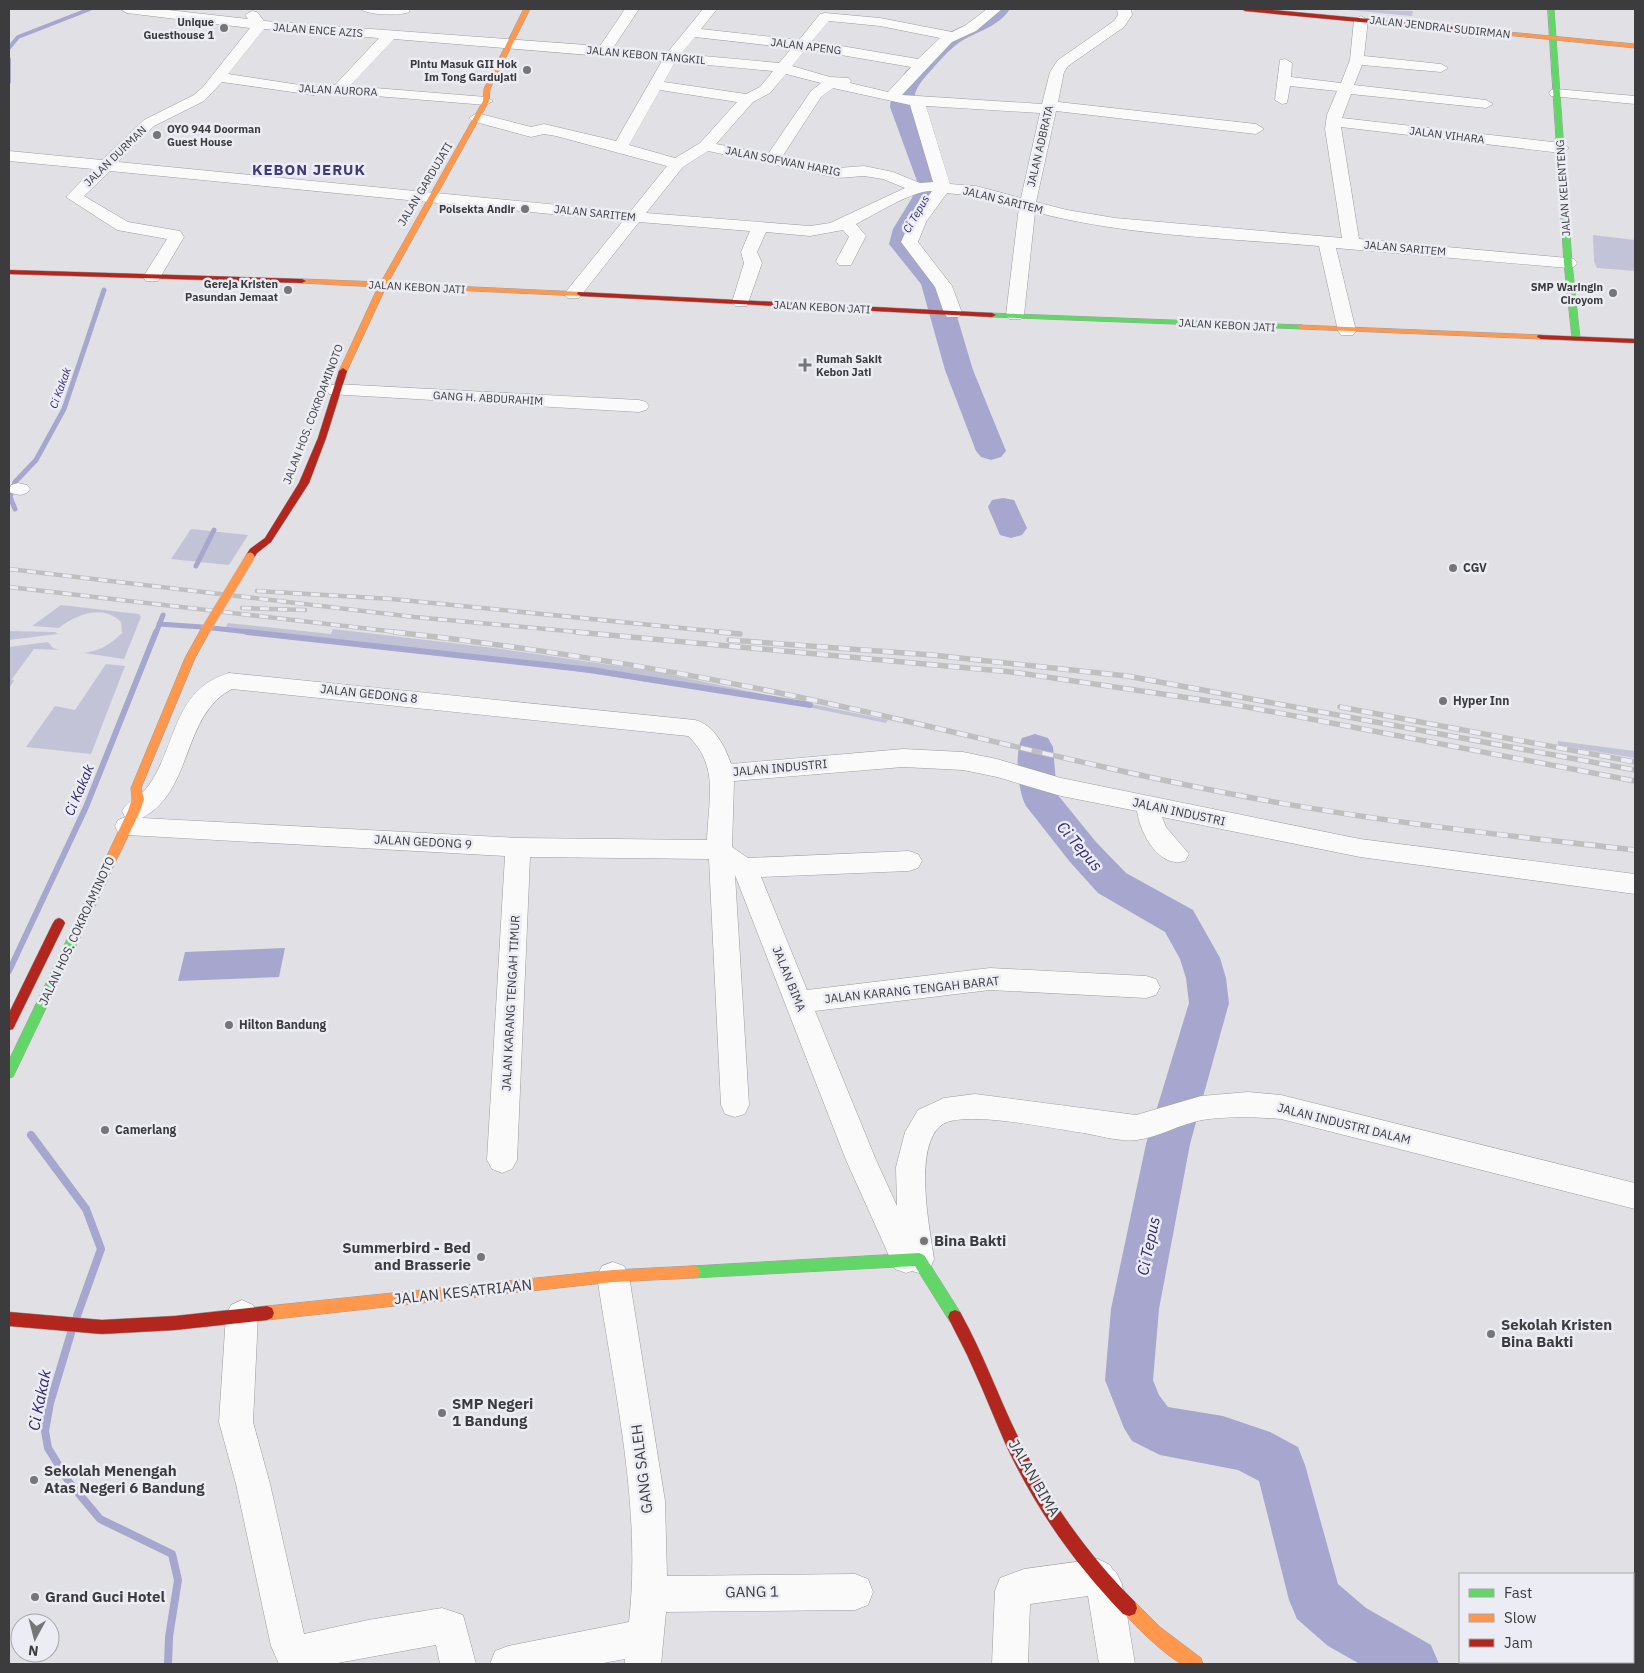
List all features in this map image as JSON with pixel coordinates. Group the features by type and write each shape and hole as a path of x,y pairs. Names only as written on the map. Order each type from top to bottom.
{"main road":[{"name":"JALAN GARDUJATI","path":"440,158 482,97 528,9"},
{"name":"JALAN JENDRAL SUDIRMAN","path":"1245,9 1635,46"},
{"name":"JALAN KELENTENG","path":"1551,9 1568,264 1576,338"},
{"name":"JALAN GARDUJATI","path":"420,199 477,118 482,97"},
{"name":"JALAN GARDUJATI","path":"383,284 426,181"},
{"path":"9,272 152,277"},
{"name":"JALAN KEBON JATI","path":"152,277 324,284 346,287 354,291 383,284 919,312 1635,341"},
{"name":"JALAN HOS. COKROAMINOTO","path":"9,1074 131,805 190,658 252,554 268,540 304,483 321,424 383,284"},
{"path":"374,301 397,291 421,286"},
{"name":"JALAN HOS. COKROAMINOTO","path":"252,554 252,543 259,530"},
{"name":"JALAN HOS. COKROAMINOTO","path":"9,1025 64,913"},
{"name":"JALAN KESATRIAAN","path":"9,1319 68,1326 102,1327 176,1323 612,1276 912,1259"},
{"name":"JALAN BIMA","path":"912,1259 939,1288 960,1325 1013,1443 1047,1504 1101,1580 1154,1633 1195,1664"}],"street":[{"name":"JALAN ENCE AZIS","path":"127,9 260,25 510,44"},
{"path":"248,9 260,25"},
{"path":"367,9 403,11"},
{"path":"604,51 632,9"},
{"path":"620,147 671,57 710,9"},
{"path":"950,313 943,286 909,242 931,187 920,108 905,97 920,64 938,46 953,36 971,28 995,9"},
{"name":"JALAN ADBRATA","path":"1014,315 1026,206 1057,72 1063,62 1119,24 1124,15 1124,9"},
{"path":"573,294 677,164 706,146 748,99 765,90 826,17 880,22 953,36"},
{"path":"1351,243 1336,160 1334,122 1357,60 1361,20"},
{"name":"JALAN DURMAN","path":"152,277 176,238 174,235 122,226 74,197 149,123 199,98 220,77 260,25"},
{"name":"JALAN APENG","path":"691,32 824,47 920,64"},
{"path":"338,89 390,35"},
{"name":"JALAN KEBON TANGKIL","path":"510,44 782,68 826,80 829,83 905,97 1048,107 1256,129"},
{"path":"1357,60 1440,68"},
{"path":"1282,100 1285,63"},
{"name":"JALAN AURORA","path":"220,77 313,91 338,89 482,97"},
{"path":"1285,81 1486,104"},
{"path":"773,159 816,94 829,83"},
{"path":"655,86 748,99"},
{"path":"1556,93 1635,100"},
{"path":"477,118 531,132 544,129 556,131 677,164"},
{"name":"JALAN VIHARA","path":"1334,122 1561,148"},
{"name":"JALAN SOFWAN HARIG","path":"706,146 838,173 864,171 887,175 931,187"},
{"name":"JALAN SARITEM","path":"9,156 107,164 420,199 760,227 826,230 931,187 976,191 1026,206 1115,223 1568,264"},
{"path":"845,261 858,236 846,223"},
{"path":"741,302 753,263 749,252 760,227"},
{"path":"1326,241 1347,330"},
{"name":"GANG H. ABDURAHIM","path":"336,390 639,406"},
{"name":"JALAN GEDONG 8","path":"131,805 148,802 162,784 200,700 216,685 228,681 695,728 707,737 713,745 723,773"},
{"name":"JALAN INDUSTRI","path":"723,773 903,758 966,762 997,768 1024,778 1061,787 1360,848 1635,884"},
{"path":"723,773 720,852 735,1105"},
{"name":"JALAN GEDONG 9","path":"131,805 518,847 720,852"},
{"path":"1149,805 1149,817 1152,826 1165,844 1176,854"},
{"name":"JALAN KARANG TENGAH TIMUR","path":"502,1160 518,847"},
{"path":"720,852 745,868 909,861"},
{"name":"JALAN BIMA","path":"745,868 869,1179 912,1259"},
{"name":"JALAN KARANG TENGAH BARAT","path":"798,1002 990,979 1146,987"},
{"name":"JALAN INDUSTRI DALAM","path":"912,1259 912,1156 917,1136 927,1120 936,1114 951,1109 976,1106 1136,1128 1201,1108 1248,1104 1281,1106 1635,1196"},
{"name":"GANG SALEH","path":"612,1276 648,1501 650,1594 644,1650"},
{"path":"242,1315 239,1334 236,1422 253,1484 289,1646 294,1655 305,1659 368,1638 442,1626 450,1628 458,1664"},
{"path":"1010,1664 1014,1591 1024,1587 1101,1580 1117,1664"},
{"name":"GANG 1","path":"650,1594 854,1592"},
{"path":"508,1664 644,1650"}],"shaded area":[{"path":"1337,9 1413,11 1412,16"},
{"path":"1593,235 1635,240 1635,271 1597,268 1594,261"},
{"path":"191,529 248,535 229,565 171,559"},
{"path":"61,605 139,614 141,617 124,659 84,653 105,646 122,633 121,622 106,613 98,612 82,615 59,628 32,626"},
{"path":"228,623 331,634 333,629 494,648 652,671 888,720 886,723 782,702 535,665 224,630"},
{"path":"9,631 55,632 58,634 9,640"},
{"path":"48,642 53,648 59,650 34,649 12,679 14,681 9,688 9,647"},
{"path":"106,664 125,666 91,754 26,747 55,706 75,710"},
{"path":"1558,741 1635,751 1635,758 1558,745"}],"water":[{"path":"285,948 279,977 178,981 185,952"}],"waterway":[{"name":"Ci Kakak","path":"9,48 18,37 90,9"},
{"name":"Ci Tepus","path":"991,451 959,370 934,283 902,244 905,229 924,198 928,190 929,181 901,107 903,92 914,76 952,38 979,26 1000,9"},
{"name":"Ci Kakak","path":"9,59 9,82"},
{"name":"Ci Kakak","path":"15,509 10,497 15,482 36,460 64,409 104,290"},
{"name":"Ci Tepus","path":"1003,507 1011,528"},
{"name":"Ci Kakak","path":"196,566 214,530"},
{"name":"Ci Kakak","path":"159,624 163,615"},
{"name":"Ci Kakak","path":"156,633 159,624"},
{"path":"159,624 202,627"},
{"path":"212,628 258,633"},
{"name":"Ci Kakak","path":"9,971 86,807 156,632"},
{"path":"247,632 591,670 810,705"},
{"name":"Ci Tepus","path":"1035,747 1039,797 1083,852 1112,883 1179,921 1200,958 1206,978 1209,1003 1168,1144 1135,1309 1129,1380 1141,1411 1150,1424 1160,1430 1238,1445 1253,1450 1280,1465 1316,1600 1347,1627 1412,1664"},
{"name":"Ci Kakak","path":"31,1135 86,1209 101,1249 77,1316"},
{"name":"Ci Kakak","path":"71,1333 50,1403 45,1431 48,1448 69,1482 100,1519 172,1554 178,1580 169,1637 168,1664"}],"railway":[{"path":"9,569 414,617 589,633"},
{"path":"9,587 405,633"},
{"path":"257,591 392,599 731,633"},
{"path":"242,608 305,610"},
{"path":"394,632 494,644 695,676 852,709 1200,788 1258,799 1399,822 1635,850"},
{"path":"576,632 1012,672 1237,705 1635,781"},
{"path":"719,632 740,634"},
{"path":"729,640 932,655 1127,676 1635,770"},
{"path":"1340,707 1635,762"}],"traffic: fast":[{"path":"1551,9 1568,263 1576,338"},
{"path":"992,315 1302,327"},
{"path":"9,1073 101,881"},
{"path":"693,1272 919,1259 955,1317"}],"traffic: slow":[{"path":"343,371 374,301 486,101 487,89 527,9"},
{"path":"1487,32 1635,46"},
{"path":"302,281 581,294"},
{"path":"1302,327 1541,337"},
{"path":"205,631 250,557"},
{"path":"101,881 134,811 138,799 136,788 190,658 205,631"},
{"path":"267,1313 613,1276 693,1272"},
{"path":"1129,1608 1154,1633 1195,1664"}],"traffic: jam":[{"path":"1245,9 1487,32"},
{"path":"9,272 302,281"},
{"path":"581,294 992,315"},
{"path":"1541,337 1635,341"},
{"path":"250,557 253,551 268,540 304,483 322,438 343,371"},
{"path":"9,1025 59,923"},
{"path":"9,1319 102,1327 175,1323 267,1313"},
{"path":"955,1317 978,1363 1012,1441 1035,1486 1079,1551 1129,1608"}],"place":[{"name":"Unique Guesthouse 1","path":"224,28"},
{"name":"Pintu Masuk GII Hok Im Tong Gardujati","path":"527,70"},
{"name":"OYO 944 Doorman Guest House","path":"157,135"},
{"name":"Polsekta Andir","path":"525,209"},
{"name":"Gereja Kristen Pasundan Jemaat","path":"288,290"},
{"name":"SMP Waringin Ciroyom","path":"1613,293"},
{"name":"Rumah Sakit Kebon Jati","path":"805,365"},
{"name":"CGV","path":"1453,568"},
{"name":"Hyper Inn","path":"1443,701"},
{"name":"Hilton Bandung","path":"229,1025"},
{"name":"Camerlang","path":"105,1130"},
{"name":"Bina Bakti","path":"924,1241"},
{"name":"Summerbird - Bed and Brasserie","path":"481,1257"},
{"name":"Sekolah Kristen Bina Bakti","path":"1491,1334"},
{"name":"SMP Negeri 1 Bandung","path":"442,1413"},
{"name":"Sekolah Menengah Atas Negeri 6 Bandung","path":"34,1480"},
{"name":"Grand Guci Hotel","path":"35,1597"}],"district":[{"name":"KEBON JERUK","path":"309,170"}]}
